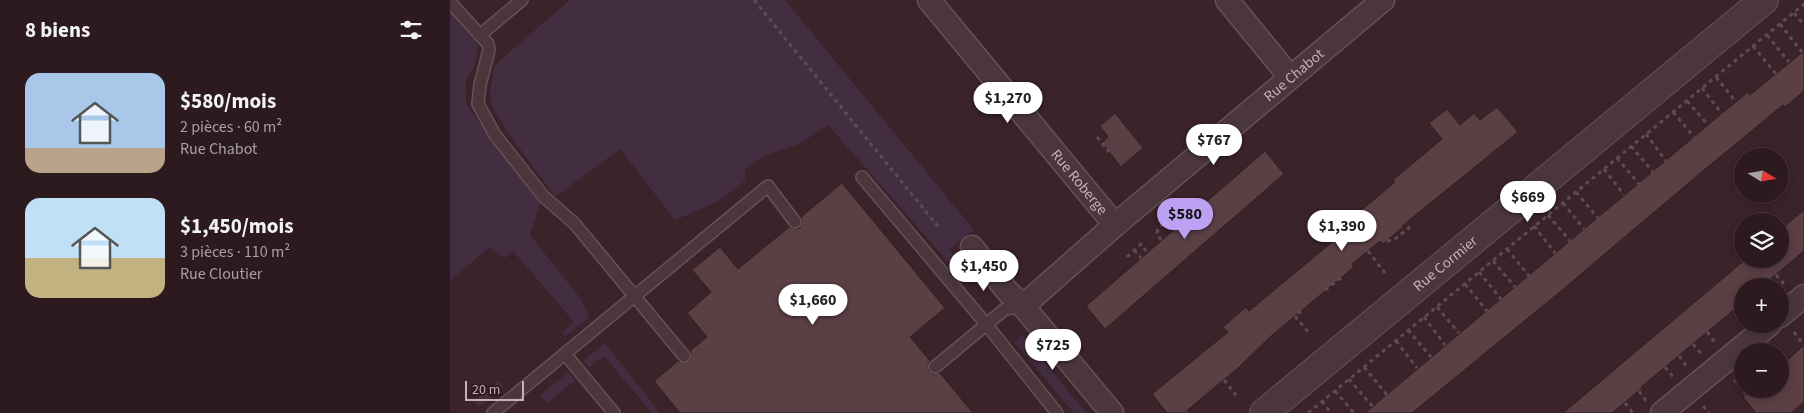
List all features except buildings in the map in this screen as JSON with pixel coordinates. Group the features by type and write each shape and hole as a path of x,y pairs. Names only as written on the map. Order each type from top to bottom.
{"street":[{"name":"Rue Roberge","path":"929,0 1115,225"},
{"path":"1227,0 1290,77"},
{"name":"Rue Chabot","path":"1023,306 1115,225 1383,0"},
{"name":"Rue Cormier","path":"1264,413 1764,0"},
{"path":"972,247 1112,413"},
{"path":"1789,308 1804,296"},
{"path":"1662,413 1759,333"}],"lane":[{"path":"480,35 522,0"},
{"path":"450,2 488,44 489,50 478,96 478,104 480,111 495,135 544,197 574,223 684,356"},
{"path":"862,177 986,324 1057,413"},
{"path":"493,413 768,186 795,222"},
{"path":"935,367 1005,309 1023,306"},
{"path":"565,354 614,413"}],"path":[{"path":"754,0 940,229"},
{"name":"Rue Cormier","path":"1308,413 1804,4"},
{"path":"1794,13 1804,26"},
{"path":"1780,24 1802,52"},
{"path":"1767,35 1789,62"},
{"path":"1753,46 1776,74"},
{"path":"1716,77 1736,102"},
{"path":"1702,88 1722,114"},
{"path":"1687,101 1708,126"},
{"path":"1673,112 1694,137"},
{"path":"1646,134 1666,161"},
{"path":"1097,137 1109,152"},
{"path":"1631,146 1653,172"},
{"path":"1618,158 1638,184"},
{"path":"1604,169 1624,195"},
{"path":"1576,192 1598,218"},
{"path":"1563,203 1584,230"},
{"path":"1548,215 1570,241"},
{"path":"1162,240 1157,233 1164,222"},
{"path":"1386,241 1394,240 1411,226"},
{"path":"1534,226 1556,253"},
{"path":"1127,257 1141,244 1147,252"},
{"path":"1507,249 1529,276"},
{"path":"1134,250 1140,258"},
{"path":"1368,251 1385,273"},
{"path":"1493,261 1515,288"},
{"path":"1479,272 1501,299"},
{"path":"1325,290 1342,277"},
{"path":"1465,284 1487,311"},
{"path":"1437,307 1459,334"},
{"path":"1300,312 1295,316 1310,334"},
{"path":"1424,317 1446,345"},
{"path":"1408,330 1431,356"},
{"path":"1396,341 1417,368"},
{"path":"1364,367 1387,395"},
{"path":"1349,379 1373,407"},
{"path":"1224,380 1236,395"},
{"path":"1335,391 1354,413"},
{"path":"1322,401 1332,413"},
{"path":"1625,403 1633,413"}],"shaded area":[{"path":"570,0 785,0 974,230 949,249 969,274 956,271 828,125 801,143 764,156 745,170 745,181 717,202 675,220 620,149 555,197 509,134 492,107 490,91 494,67"},
{"path":"450,12 478,43 475,65 466,80 466,104 540,204 530,235 581,299 589,318 565,336 562,332 574,322 513,251 505,258 490,247 450,280"},
{"path":"1022,334 1086,413 1074,413 1015,343"},
{"path":"605,343 660,413 652,413 604,356 589,367 583,361"},
{"path":"568,372 575,380 547,403 540,395"},
{"path":"499,381 504,387 479,407 474,401"}]}
